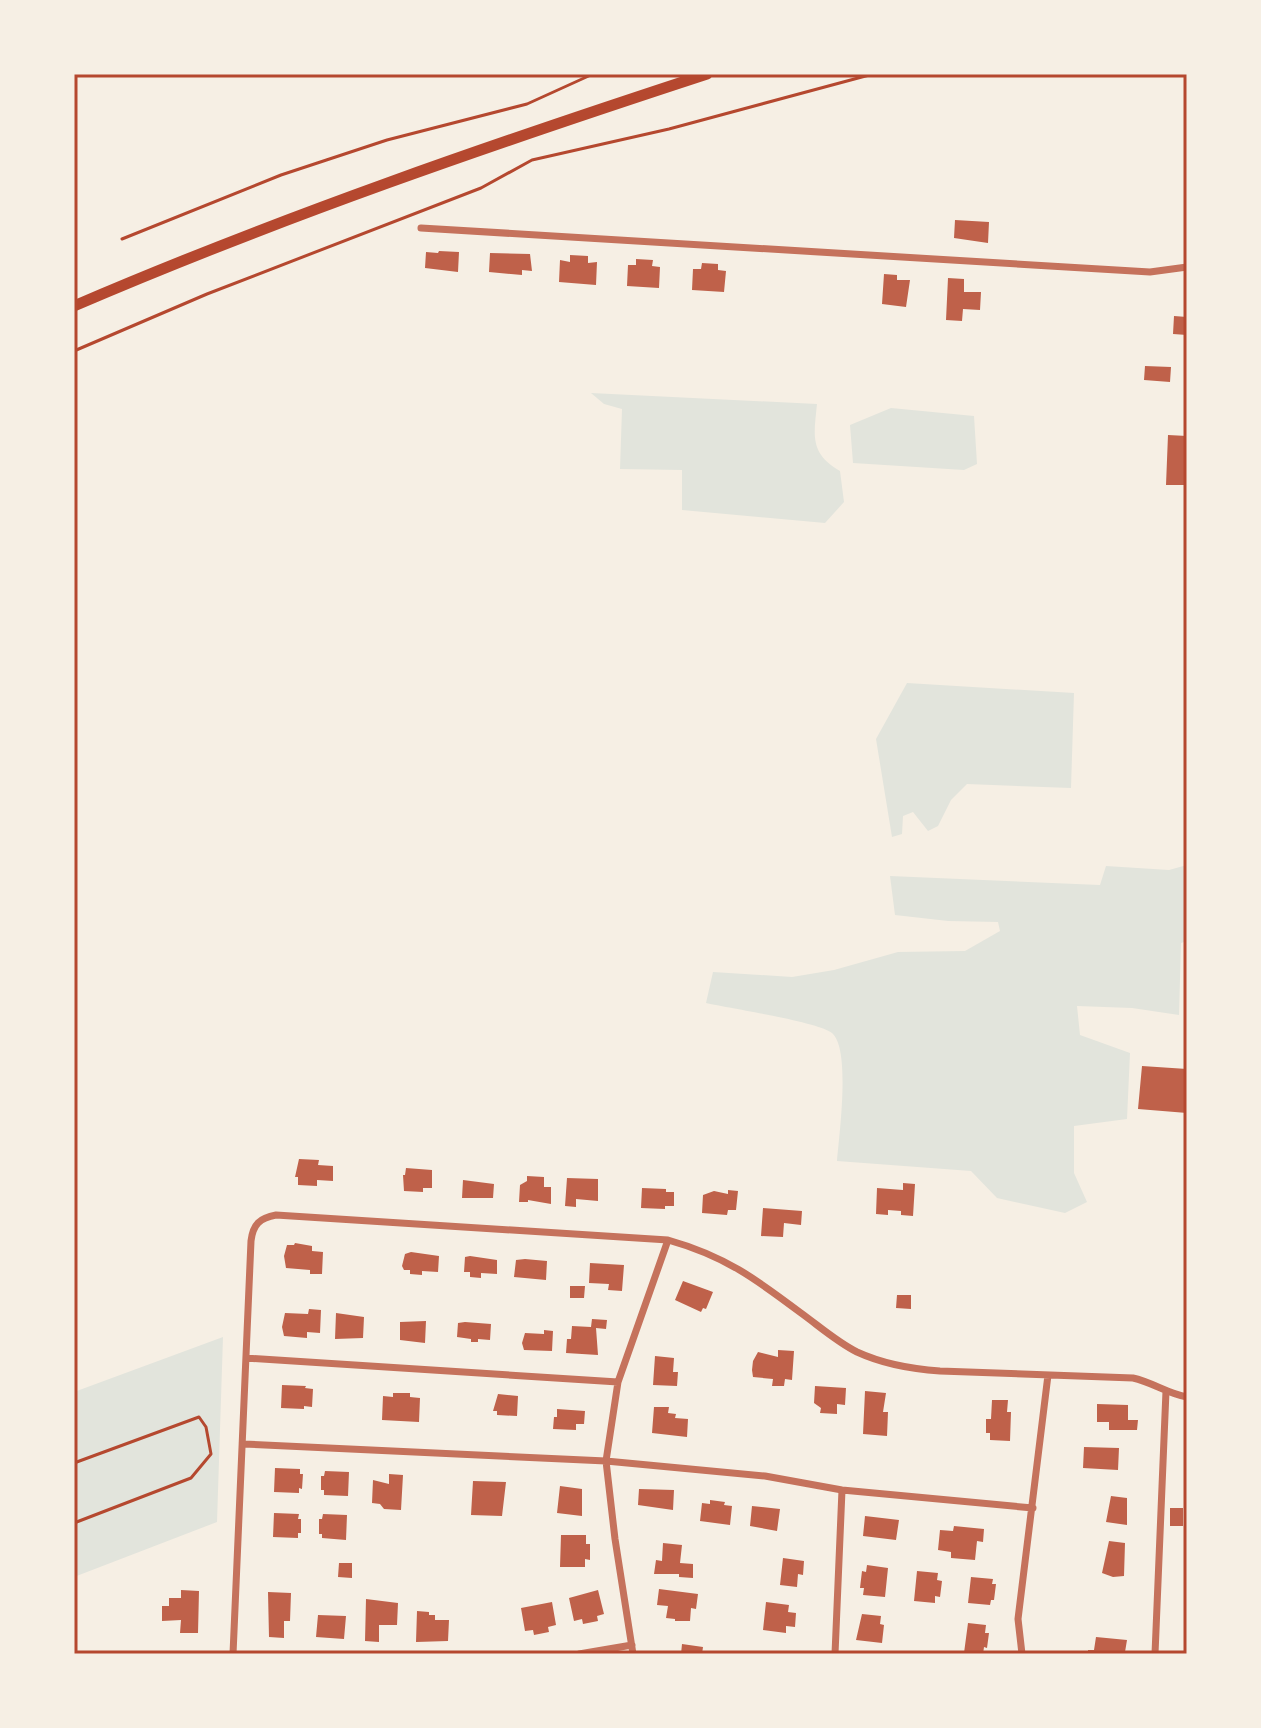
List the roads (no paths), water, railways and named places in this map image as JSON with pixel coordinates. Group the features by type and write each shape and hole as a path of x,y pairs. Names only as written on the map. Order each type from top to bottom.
{"main road":[{"path":"74,306 232,239 401,176 707,74"}],"street":[{"path":"421,228 1134,271 1187,267"},
{"path":"233,1654 251,1241 256,1223 264,1217 276,1215 668,1240 727,1261 855,1351 881,1361 940,1371 1133,1378 1187,1397"},
{"path":"579,1654 633,1649 606,1461 618,1382 668,1240"},
{"path":"246,1358 618,1382"},
{"path":"1022,1654 1018,1619 1048,1375"},
{"path":"1155,1654 1166,1391"},
{"path":"243,1444 606,1461 765,1476 842,1490 1033,1508"},
{"path":"835,1654 842,1490"}]}
